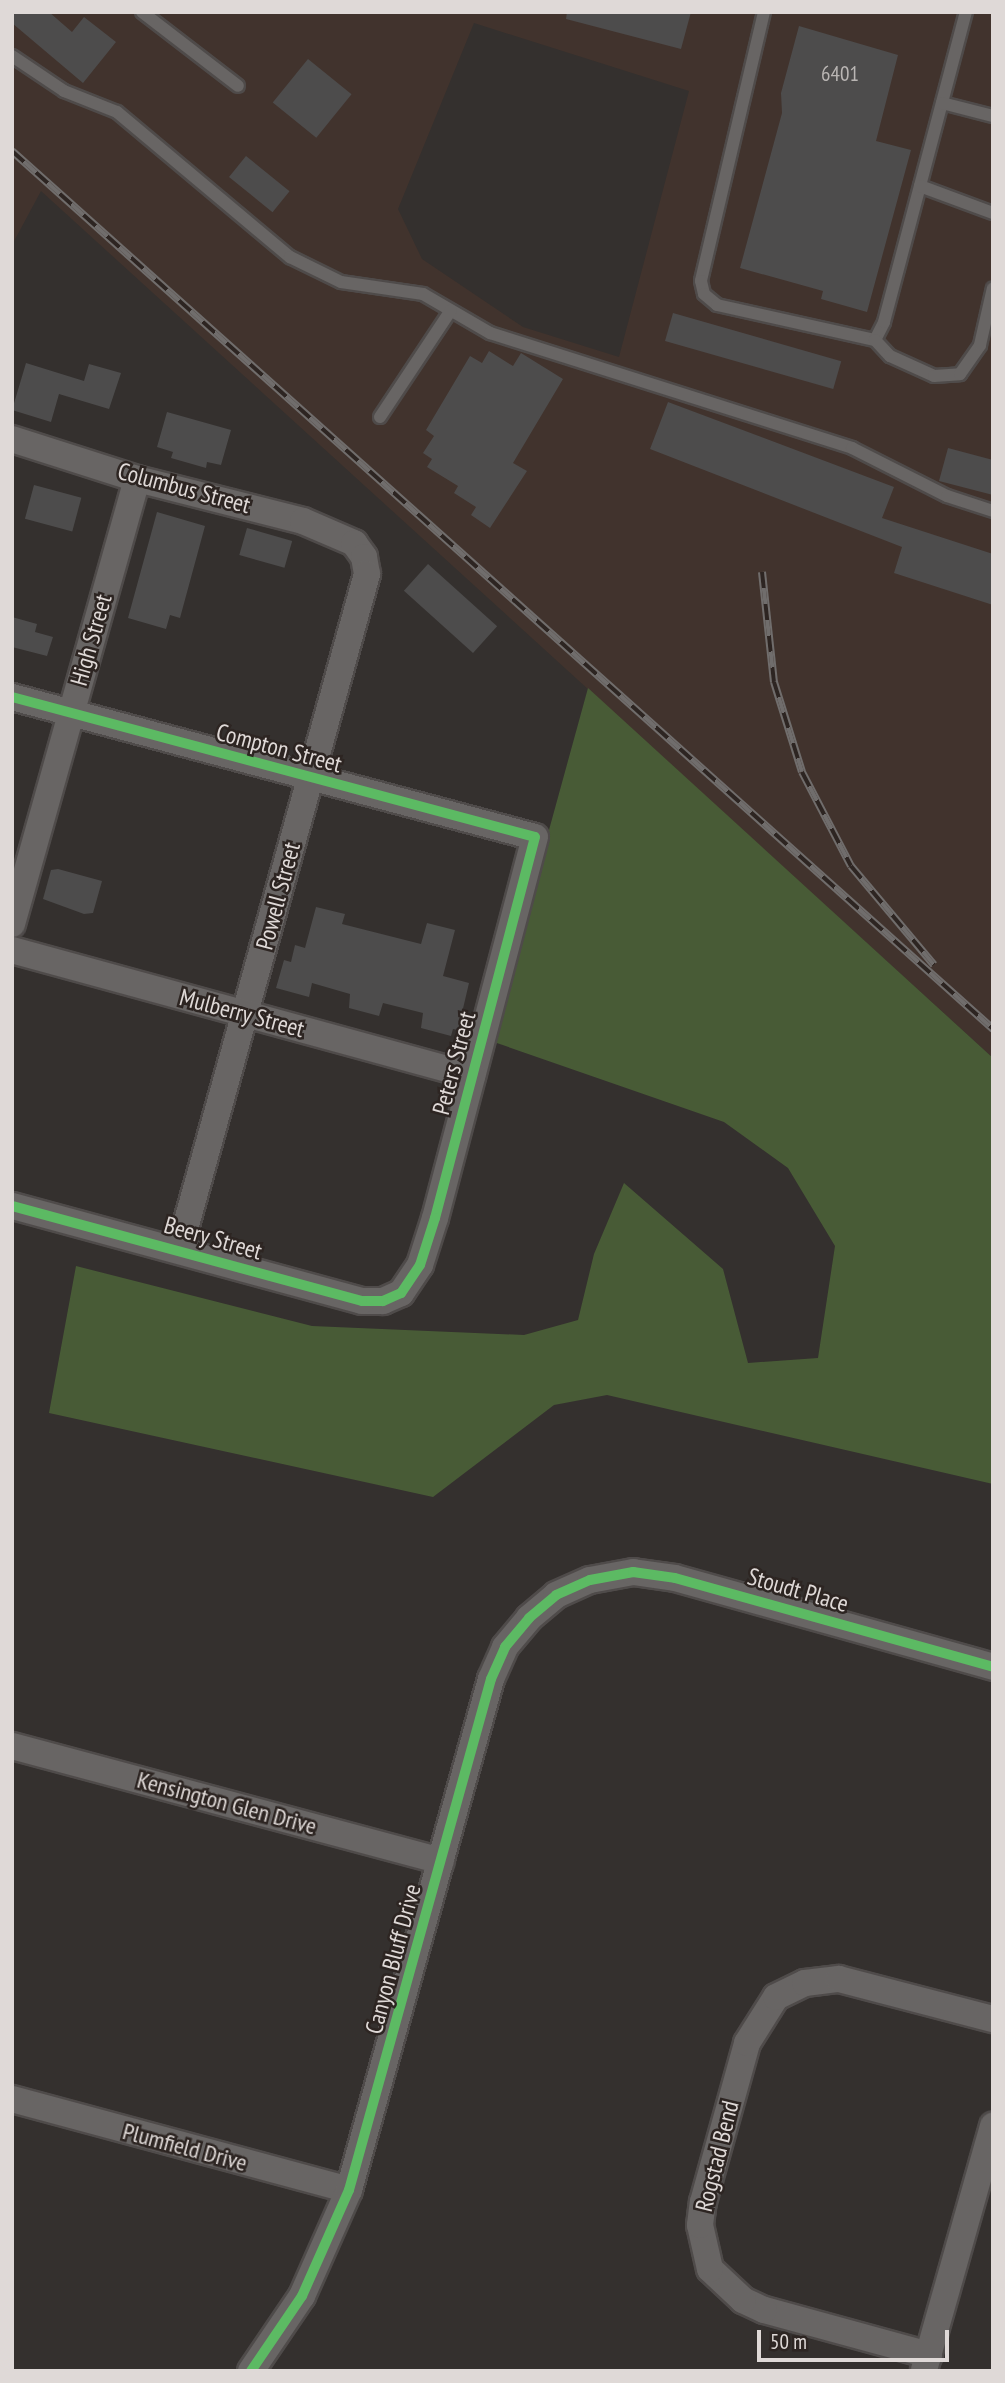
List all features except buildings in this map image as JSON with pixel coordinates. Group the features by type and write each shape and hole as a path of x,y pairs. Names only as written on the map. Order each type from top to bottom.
{"street":[{"name":"Columbus Street","path":"12,439 137,479 303,521 354,543"},
{"name":"High Street","path":"12,924 137,479"},
{"name":"Powell Street","path":"179,1250 367,574 364,557 354,543"},
{"name":"Compton Street","path":"12,697 535,837"},
{"name":"Peters Street","path":"401,1293 420,1265 535,837"},
{"name":"Mulberry Street","path":"12,950 472,1076"},
{"name":"Beery Street","path":"12,1206 362,1301 383,1301 401,1293"},
{"name":"Stoudt Place","path":"590,1580 633,1572 675,1577 993,1667"},
{"name":"Canyon Bluff Drive","path":"251,2371 302,2296 349,2190 491,1679 505,1647 556,1595 590,1580"},
{"name":"Kensington Glen Drive","path":"12,1746 441,1861"},
{"name":"Rogstad Bend","path":"927,2363 764,2310 724,2287 710,2269 700,2225 703,2202 747,2043 763,2012 790,1989 839,1979 993,2019"},
{"name":"Plumfield Drive","path":"17,2100 349,2190"},
{"path":"927,2363 993,2126"}],"lane":[{"path":"142,12 239,86"},
{"path":"764,12 701,281 704,294 717,304 875,340 890,356 934,376 960,374 980,345 993,288"},
{"path":"875,340 884,322 966,12"},
{"path":"12,56 64,91 117,113 290,257 341,282 423,295 490,333 852,448 947,496 993,511"},
{"path":"942,103 993,116"},
{"path":"920,186 993,214"},
{"path":"380,417 451,310"}],"shaded area":[{"path":"12,12 993,12 993,1058 41,191 12,245","holes":["474,23 689,91 619,357 523,327 422,259 398,209"]}],"green space":[{"path":"588,688 993,1058 993,1484 607,1395 554,1405 433,1497 49,1413 76,1266 312,1326 524,1335 578,1320 594,1254 624,1183 723,1269 748,1363 818,1358 835,1246 788,1168 724,1122 491,1041"}],"railway":[{"path":"12,151 993,1029"},
{"path":"762,572 774,682 802,772 851,866 934,965"}],"cycle path":[{"path":"12,697 535,837 435,1218 420,1265 401,1293 383,1301 362,1301 12,1206"},
{"path":"251,2371 302,2296 349,2190 491,1679 505,1647 529,1618 556,1595 590,1580 633,1572 675,1578 993,1667"}]}
